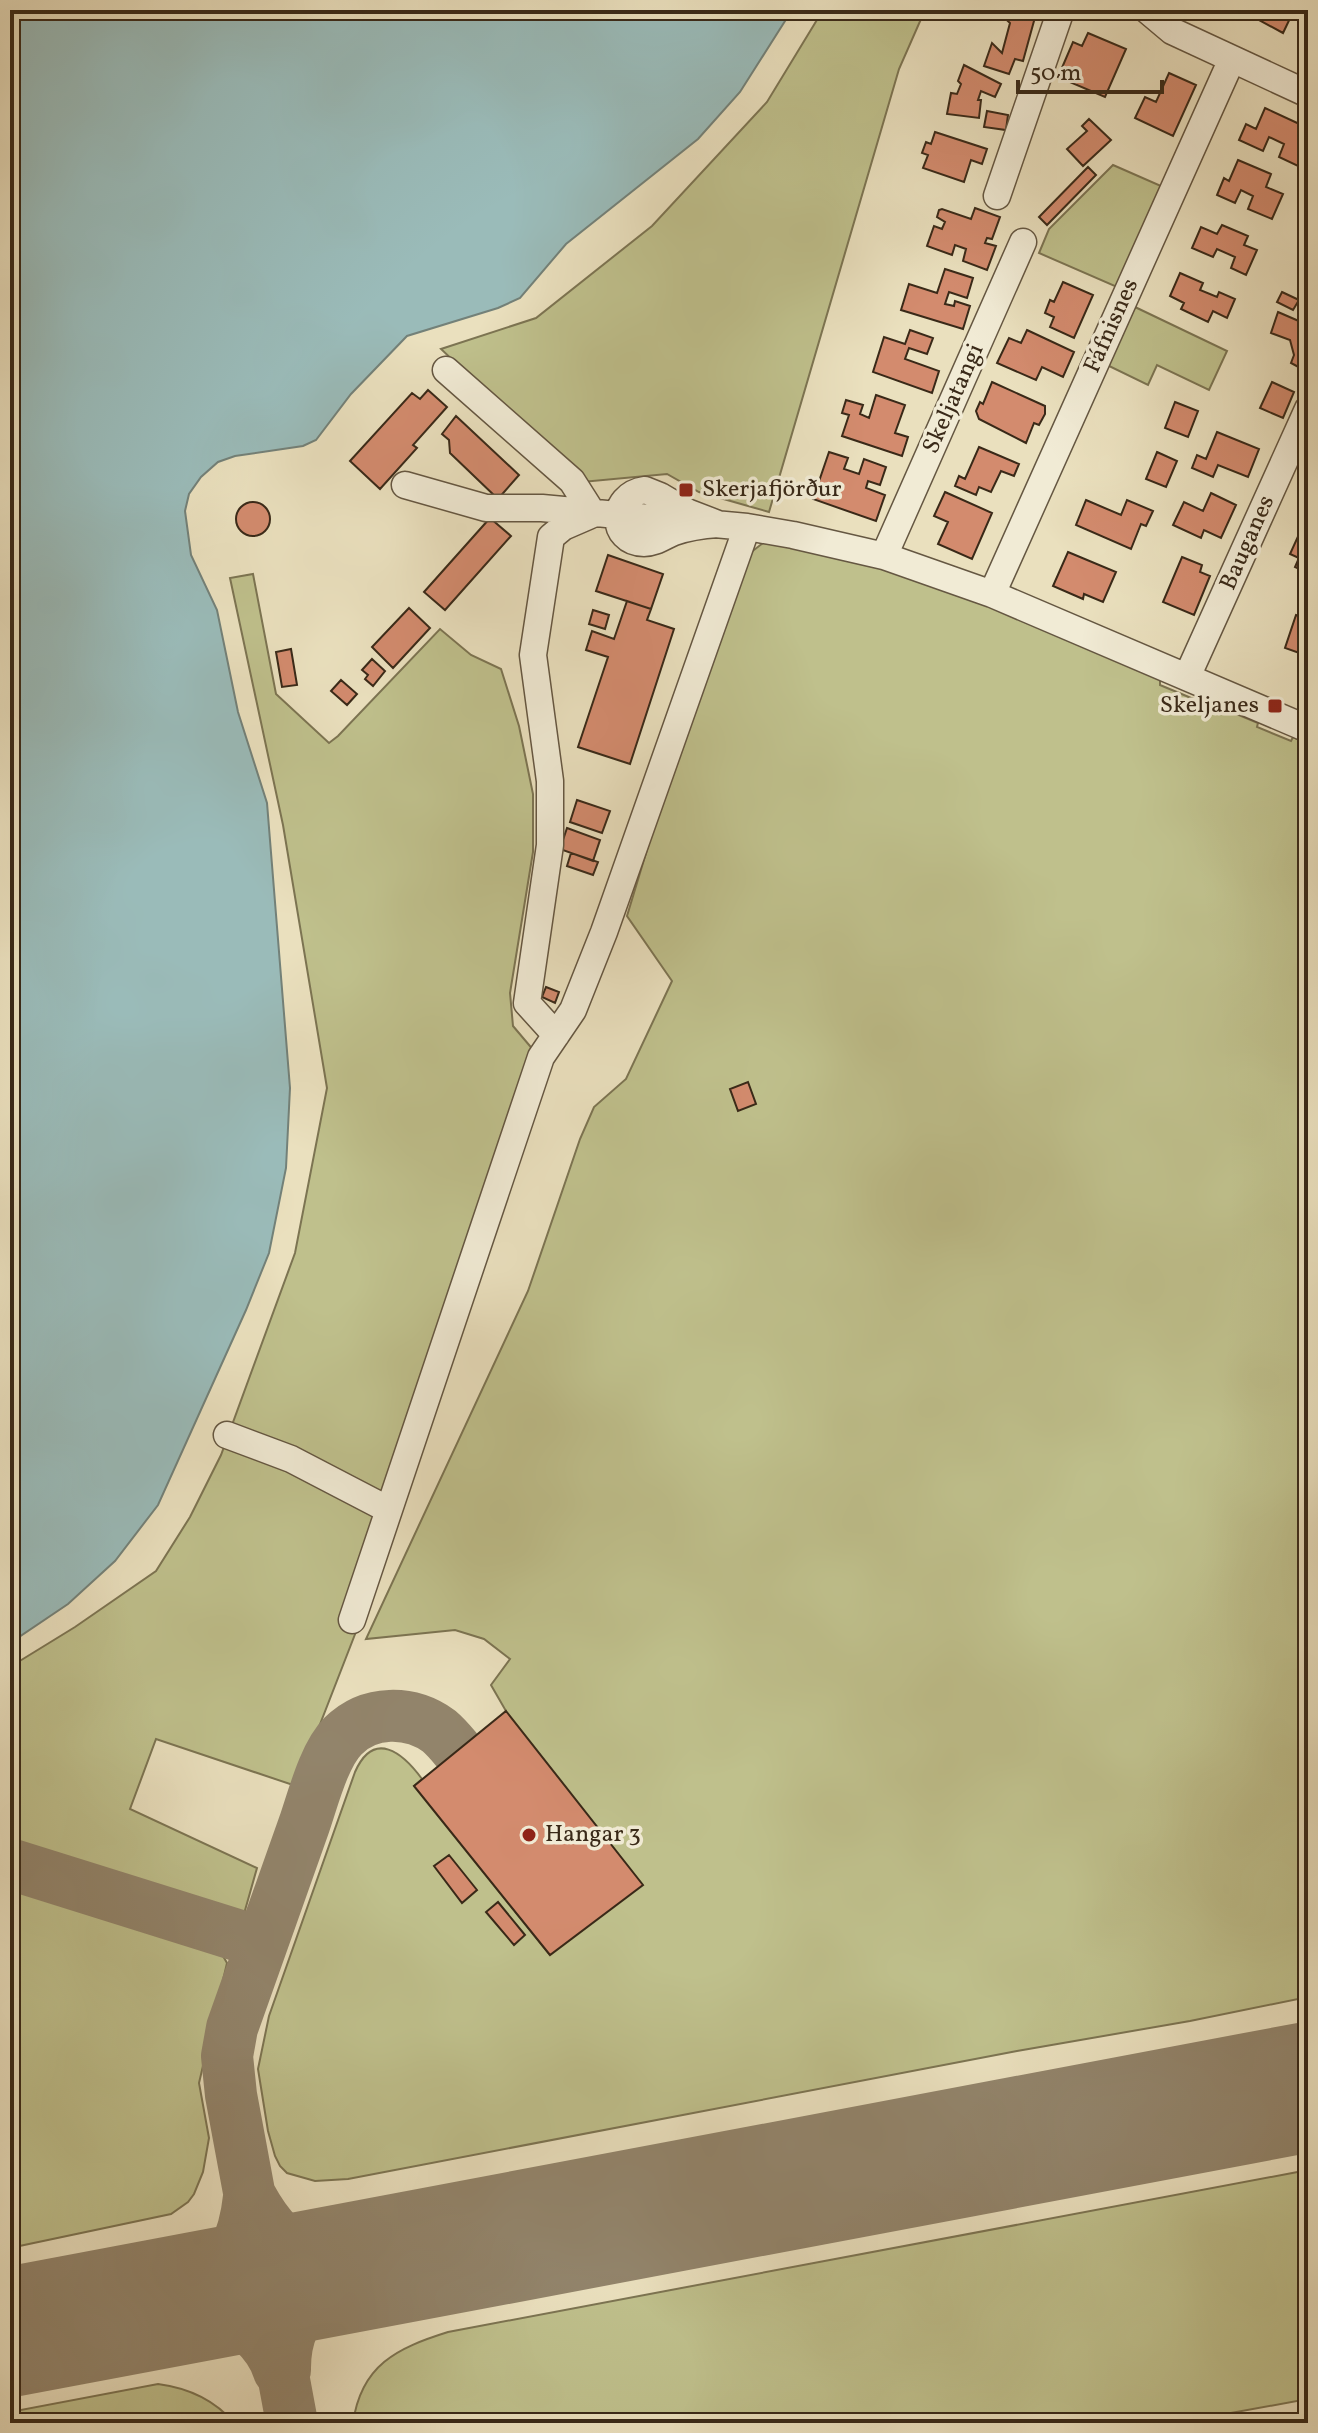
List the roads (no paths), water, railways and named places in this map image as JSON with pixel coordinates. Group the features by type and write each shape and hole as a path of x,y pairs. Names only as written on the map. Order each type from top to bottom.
{"street":[{"path":"997,196 1061,10"},
{"path":"1147,10 1172,31 1308,94"},
{"name":"Fáfnisnes","path":"992,594 1232,59"},
{"name":"Skeljatangi","path":"884,556 1023,242"},
{"path":"446,370 606,515"},
{"name":"Bauganes","path":"1187,677 1308,409"},
{"path":"405,485 486,508 542,508 747,527 884,556 992,594 1308,729"},
{"path":"556,1035 527,1003 550,845 550,781 533,655 551,537 563,527 606,515"},
{"path":"352,1620 541,1057 573,1010 604,932 747,527"},
{"path":"227,1435 291,1459 389,1510"}],"water":[{"path":"10,10 792,10 740,92 698,139 566,244 520,298 498,308 407,336 351,394 316,440 303,446 235,456 218,462 201,477 189,494 185,511 191,555 217,610 238,712 267,803 290,1088 286,1168 269,1253 158,1505 115,1561 68,1604 10,1643"}],"place":[{"name":"Skerjafjörður","path":"686,490"},
{"name":"Skeljanes","path":"1275,706"},
{"name":"Hangar 3","path":"529,1835"}]}
